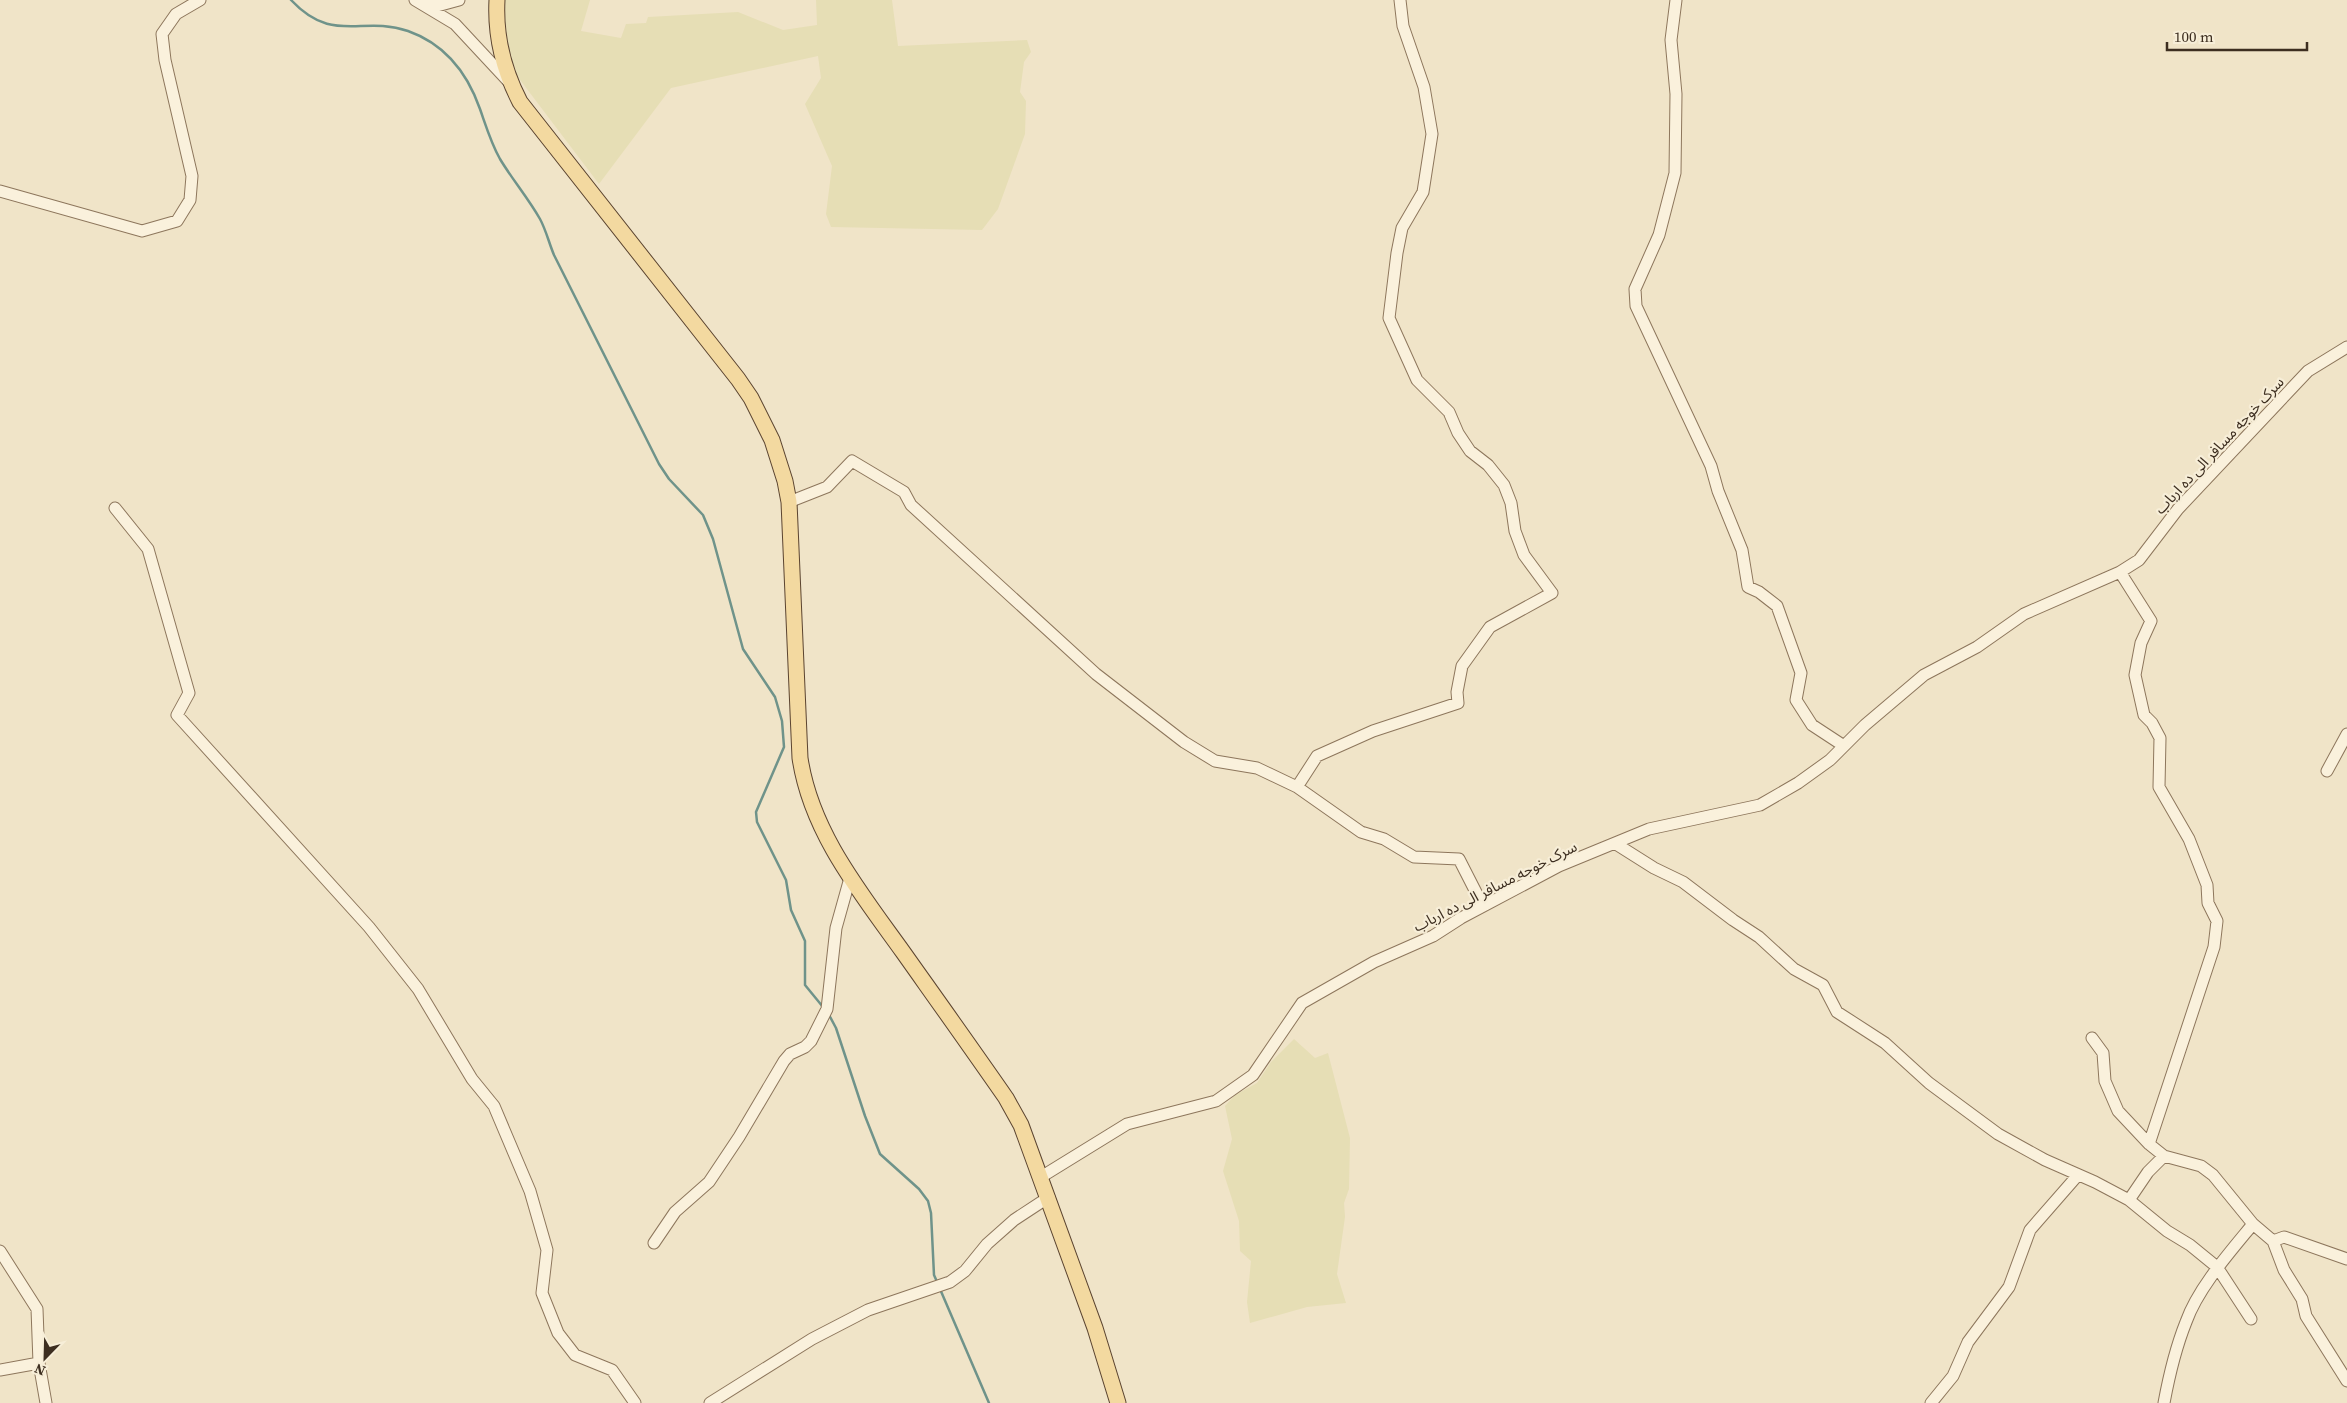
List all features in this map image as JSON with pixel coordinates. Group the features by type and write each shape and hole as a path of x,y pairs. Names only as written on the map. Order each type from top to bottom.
{"main road":[{"path":"497,0 498,37 501,55 510,83 533,121 738,379 751,398 774,447 788,502 800,758 803,778 814,812 850,878 1006,1098 1021,1125 1049,1197 1095,1328 1118,1403"}],"street":[{"path":"0,191 142,231 177,221 190,200 192,176 165,60 162,34 176,14 200,0"},
{"path":"416,0 437,6 459,0"},
{"path":"416,0 455,24 510,83"},
{"path":"1297,787 1317,756 1373,731 1458,703 1456,692 1462,666 1490,627 1552,593 1524,556 1515,531 1511,503 1504,486 1488,464 1470,451 1458,433 1449,412 1416,380 1389,318 1396,254 1402,228 1423,192 1432,134 1424,87 1403,26 1400,0"},
{"path":"1676,0 1671,40 1676,94 1675,173 1659,236 1635,289 1636,306 1711,466 1718,491 1742,550 1748,587 1759,592 1777,606 1801,674 1796,700 1812,725 1844,746"},
{"name":"سرک خوجه مسافر الی ده ارباب","path":"1041,1177 1127,1124 1216,1101 1253,1075 1302,1003 1374,962 1433,936 1559,866 1649,829 1760,805 1798,783 1830,760 1924,676 1976,647 2024,614 2120,572 2139,560 2178,509 2308,371 2347,347"},
{"path":"788,502 827,487 852,461 904,492 911,505 1096,674 1184,742 1215,761 1257,768 1297,787 1361,832 1384,839 1414,857 1459,860 1484,906"},
{"path":"115,508 148,550 176,641 189,693 177,715 369,927 418,990 472,1079 494,1106 530,1191 547,1250 542,1293 558,1333 575,1356 612,1370 635,1403"},
{"path":"2120,572 2145,608 2151,621 2141,643 2135,674 2144,715 2152,722 2160,738 2159,787 2189,839 2207,885 2208,903 2216,921 2214,947 2149,1144"},
{"path":"2327,771 2347,734"},
{"path":"1616,844 1654,868 1684,882 1733,920 1760,937 1794,969 1822,985 1837,1012 1885,1044 1929,1083 1998,1134 2045,1160 2129,1200 2217,1268 2251,1319"},
{"path":"654,1242 675,1212 709,1182 739,1137 784,1061 790,1054 805,1047 820,1024 828,1009 836,928 850,878"},
{"path":"2092,1038 2103,1053 2106,1081 2118,1111 2149,1144 2164,1156 2200,1166 2213,1175 2253,1224 2273,1241 2284,1270 2302,1299 2306,1316 2347,1381"},
{"path":"2129,1200 2148,1172 2164,1156"},
{"path":"1931,1403 1953,1376 1968,1342 2009,1286 2030,1230 2078,1175"},
{"path":"710,1403 812,1339 868,1310 950,1282 965,1271 987,1244 1014,1220 1049,1197"},
{"path":"2164,1403 2186,1320 2217,1268 2253,1224"},
{"path":"2273,1241 2284,1237 2347,1259"},
{"path":"0,1251 4,1265 37,1309 39,1363 46,1403"},
{"path":"0,1370 39,1363"}],"shaded area":[{"path":"502,0 590,0 581,31 621,38 626,24 646,23 648,17 738,12 783,30 817,25 816,0 892,0 898,46 1027,40 1031,52 1024,62 1020,92 1026,101 1025,134 998,209 982,230 831,227 826,214 832,166 805,104 821,78 818,56 671,88 599,184 508,64"},
{"path":"1294,1039 1315,1058 1328,1053 1350,1138 1349,1189 1344,1203 1345,1217 1337,1274 1346,1303 1307,1307 1250,1323 1247,1302 1251,1261 1240,1251 1239,1221 1223,1171 1232,1139 1225,1106 1235,1095 1257,1083 1271,1062"}],"waterway":[{"path":"291,0 306,14 320,22 348,26 391,27 408,31 433,43 453,61 475,96 491,141 500,159 540,219 554,255 659,464 669,479 703,515 713,539 743,649 775,697 782,721 784,747 756,812 757,822 786,880 791,910 805,941 805,985 823,1007"},
{"path":"828,1013 836,1028 865,1116 880,1154 919,1189 928,1201 931,1213 934,1275 938,1284"},
{"path":"940,1289 989,1403"}]}
